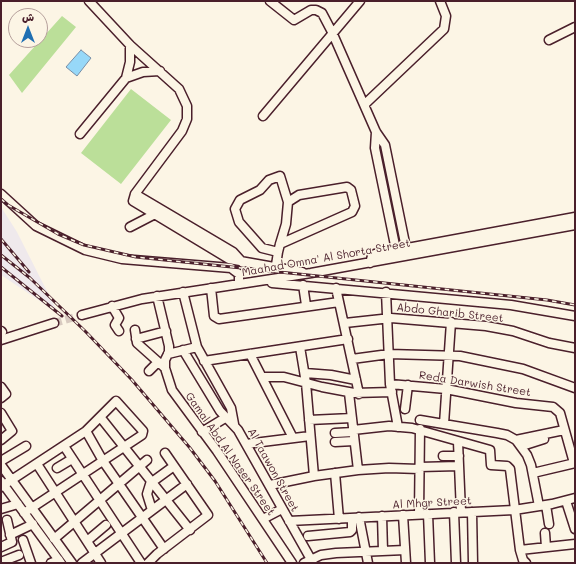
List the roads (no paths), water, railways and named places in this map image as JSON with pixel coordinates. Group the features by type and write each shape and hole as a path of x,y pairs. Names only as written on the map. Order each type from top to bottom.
{"street":[{"path":"89,1 130,45 160,71 182,94 187,106 187,119 182,131 135,194 134,201 229,259 278,269 311,273"},
{"path":"270,1 294,20 316,10"},
{"path":"314,1 316,10"},
{"path":"263,116 332,32 360,1"},
{"path":"365,104 444,29 446,16 440,1"},
{"path":"316,10 322,13 332,32 365,104 376,132 385,145 406,248"},
{"path":"549,40 575,28"},
{"path":"80,134 126,78 130,62 130,45"},
{"path":"126,78 142,72 160,71"},
{"path":"376,132 375,148 396,250"},
{"path":"278,269 276,265 279,248 286,224 288,202 280,176 269,180 260,190 240,200 235,209 239,222 262,248 279,248 349,214 355,206 351,190 347,187 299,195 288,202"},
{"path":"1,194 36,226 84,250 122,260 231,268 239,274 239,284"},
{"path":"135,194 233,252 244,263"},
{"path":"130,228 162,210"},
{"path":"370,263 373,255 406,248 519,231 575,217"},
{"name":"Maahad Omna' Al Shorta Street","path":"82,315 112,306 157,296 259,282 370,263 519,231 575,225"},
{"path":"259,282 386,292 511,305 575,316"},
{"path":"303,285 306,305"},
{"path":"210,288 214,316 217,319 306,305 339,302"},
{"path":"336,288 345,323 359,394"},
{"path":"183,292 197,347 231,408 234,424"},
{"path":"386,292 391,388 398,427"},
{"path":"157,296 170,349 165,360 165,368"},
{"path":"112,306 119,318 115,325 119,331"},
{"name":"Abdo Gharib Street","path":"345,323 387,318 450,322 499,328 549,343 575,348"},
{"path":"444,424 450,322"},
{"path":"1,334 10,337 54,323"},
{"path":"135,330 137,343 165,368"},
{"path":"136,339 166,331"},
{"path":"204,361 348,339"},
{"path":"168,354 197,347"},
{"path":"300,347 305,373 314,476"},
{"name":"Al Taawon Street","path":"183,350 225,418 234,424 246,444 270,485 309,562"},
{"path":"250,354 293,438"},
{"path":"352,359 389,354 448,354 498,362 523,369 575,388"},
{"path":"149,371 158,362"},
{"name":"Gamal Abd Al Naser Street","path":"165,368 169,383 176,396 263,519 292,563"},
{"path":"305,373 331,375 356,380"},
{"name":"Reda Darwish Street","path":"262,377 284,377 359,394 408,385 446,389 516,403 556,408 560,413 564,430"},
{"path":"405,409 408,385"},
{"path":"1,387 6,394 1,398"},
{"path":"349,392 358,470"},
{"path":"28,511 142,435 143,431 118,401 114,402 101,418 86,431 37,464 2,484 18,504 28,511 54,539 72,563"},
{"path":"1,440 12,431 2,417"},
{"path":"101,418 190,530"},
{"path":"202,432 225,418"},
{"path":"309,420 352,418"},
{"path":"420,420 507,435 519,443 527,456 549,524"},
{"path":"335,433 398,427 420,429 458,442 490,450 492,466 509,467 520,550 523,560 527,563"},
{"path":"419,514 420,429"},
{"path":"519,443 543,439 544,434 564,430 575,463 533,473"},
{"path":"86,431 103,461 164,549"},
{"path":"246,444 310,436"},
{"path":"335,442 354,441"},
{"path":"456,563 459,466 458,442"},
{"path":"1,461 26,446"},
{"path":"64,446 141,563"},
{"path":"148,563 208,515 165,454"},
{"path":"443,456 459,456"},
{"path":"57,468 72,459"},
{"path":"54,539 147,460"},
{"path":"37,464 101,563"},
{"path":"1,465 28,511 33,524 57,562"},
{"path":"152,510 147,494 152,482 174,466"},
{"path":"270,485 314,476 358,470 459,466"},
{"path":"335,473 339,519"},
{"path":"82,563 187,484"},
{"name":"Al Mhgr Street","path":"289,521 514,510 542,506 575,498"},
{"path":"566,501 574,524"},
{"path":"1,509 18,504"},
{"path":"263,519 282,509"},
{"path":"472,512 473,563"},
{"path":"428,514 430,563"},
{"path":"403,515 406,563"},
{"path":"382,516 383,551"},
{"path":"308,536 350,532 356,518"},
{"path":"356,518 368,563"},
{"path":"1,547 11,542 7,520"},
{"path":"10,535 33,524"},
{"path":"87,541 106,525"},
{"path":"544,533 546,547"},
{"path":"23,540 31,563"},
{"path":"520,550 575,544"},
{"path":"309,562 336,553 405,550"},
{"path":"1,562 19,555"},
{"path":"515,563 527,563"}],"water":[{"path":"81,50 91,58 77,76 66,67"}],"tunnel":[{"path":"54,323 82,315"}],"railway":[{"path":"1,199 8,205 58,234 84,245 136,257 547,300 575,305"},
{"path":"1,239 29,272"},
{"path":"1,255 30,278 85,331 132,380 190,448 215,481 267,563"},
{"path":"1,267 62,316"}]}
